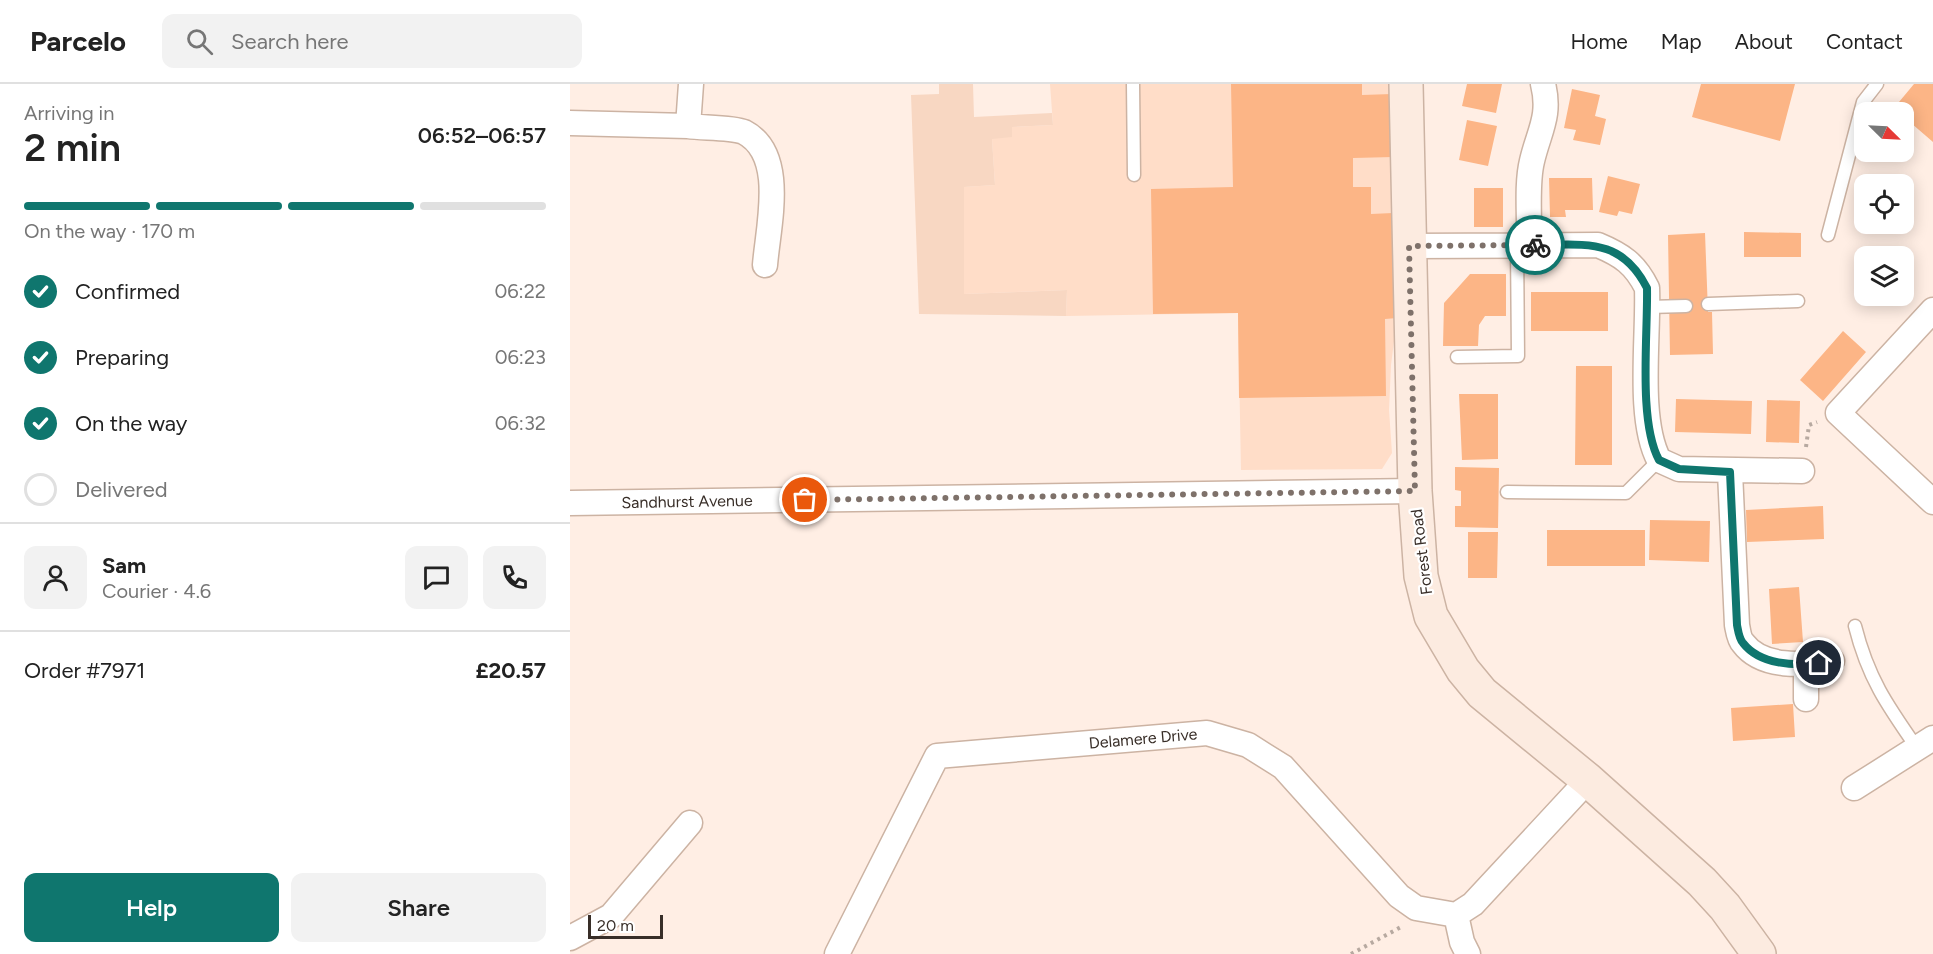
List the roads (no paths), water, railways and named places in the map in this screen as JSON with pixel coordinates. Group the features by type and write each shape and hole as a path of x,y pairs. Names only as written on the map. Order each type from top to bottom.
{"main road":[{"name":"Forest Road","path":"1406,84 1415,491 1421,576 1431,616 1444,641 1482,693 1588,780 1702,882 1725,907 1759,954"}],"street":[{"path":"688,126 691,84"},
{"path":"1523,245 1531,162 1544,127 1546,99 1543,84"},
{"path":"570,123 688,126 742,131 762,146 772,170 765,266"},
{"path":"1409,246 1598,245 1623,255 1639,272 1647,288 1647,420 1650,444 1659,460 1679,469 1730,472 1802,471"},
{"path":"1933,310 1838,413 1933,502"},
{"path":"1730,472 1737,625 1742,643 1760,657 1781,663 1806,665 1832,661"},
{"name":"Sandhurst Avenue","path":"570,503 1415,491"},
{"path":"1806,665 1806,699"},
{"name":"Delamere Drive","path":"837,954 937,756 1207,733 1248,745 1283,767 1399,896 1416,908 1456,915"},
{"path":"1854,788 1925,743"},
{"path":"1468,954 1461,942 1456,915 1473,904 1588,780"},
{"path":"570,938 611,916 690,823"}],"lane":[{"path":"1133,84 1134,175"},
{"path":"1828,235 1863,102 1877,84"},
{"path":"1457,357 1518,356 1523,245"},
{"path":"1708,304 1798,301"},
{"path":"1647,307 1686,306"},
{"path":"1507,492 1626,493 1659,460"},
{"path":"1855,626 1863,657 1874,684 1925,743"}]}
